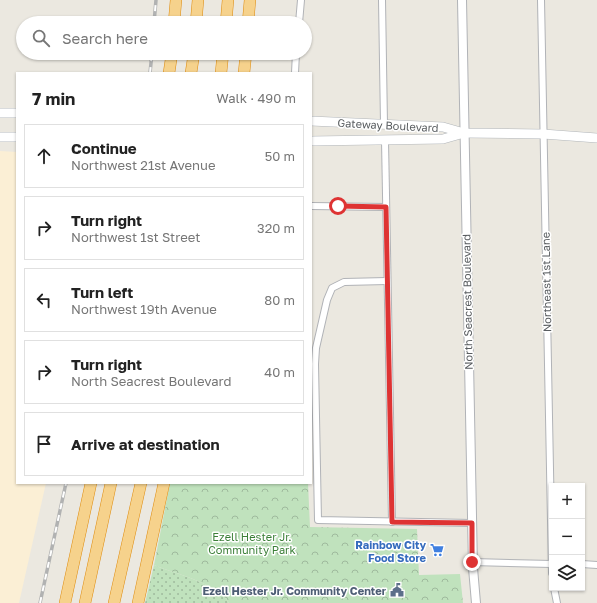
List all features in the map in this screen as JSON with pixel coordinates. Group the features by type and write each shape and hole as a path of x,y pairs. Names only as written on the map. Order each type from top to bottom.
{"highway":[{"path":"175,16 176,0"},
{"path":"197,16 198,0"},
{"path":"227,16 228,0"},
{"path":"249,16 250,0"},
{"path":"169,72 171,60"},
{"path":"192,72 193,60"},
{"path":"221,72 222,60"},
{"path":"244,72 245,60"},
{"path":"65,603 91,484"},
{"path":"85,603 111,484"},
{"path":"114,603 141,484"},
{"path":"138,603 164,484"}],"main road":[{"path":"0,113 16,113"},
{"name":"Gateway Boulevard","path":"312,121 443,127 464,133 543,134 597,138"},
{"name":"Gateway Boulevard","path":"312,141 443,140 464,133"},
{"path":"0,137 16,137"}],"street":[{"path":"300,16 301,0"},
{"path":"382,0 384,124"},
{"name":"North Seacrest Boulevard","path":"462,0 472,562 476,603"},
{"name":"Northeast 1st Lane","path":"541,0 552,555"},
{"path":"295,72 296,60"},
{"path":"385,140 392,522"},
{"path":"312,206 386,207"},
{"path":"387,281 340,283 332,288 330,293 315,356 313,444 318,520 472,523"},
{"path":"472,562 549,564"},
{"path":"585,564 597,564"},
{"path":"555,591 557,603"}],"shaded area":[{"path":"0,151 16,152 16,484 46,484 19,603 0,603"}],"green space":[{"name":"Ezell Hester Jr. Community Park","path":"170,484 308,484 310,527 417,529 419,575 460,574 463,603 229,603 223,596 206,585 154,565"},
{"path":"154,565 206,585 223,596 229,603 145,603"}],"railway":[{"path":"155,16 156,0"},
{"path":"150,72 151,60"},
{"path":"40,603 66,484"}],"place":[{"name":"Rainbow City Food Store","path":"437,550"},
{"name":"Ezell Hester Jr. Community Center","path":"397,590"}],"route":[{"path":"338,206 386,207 392,522 472,523 472,562"}]}
